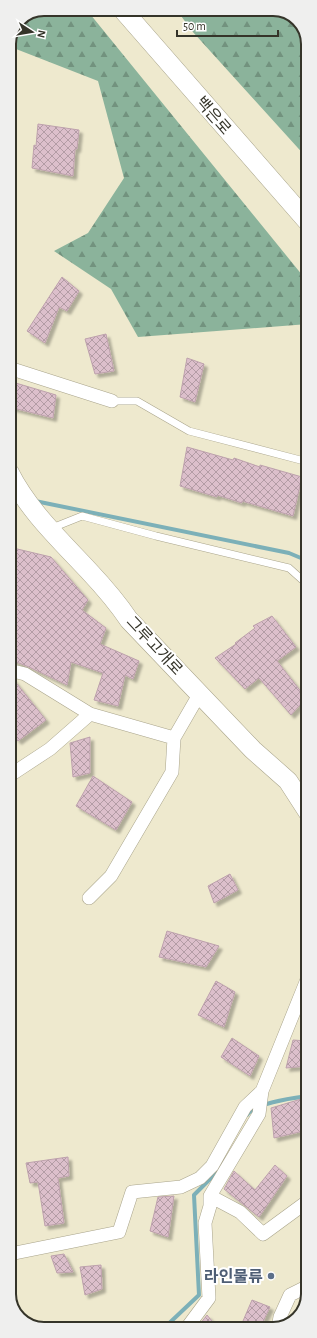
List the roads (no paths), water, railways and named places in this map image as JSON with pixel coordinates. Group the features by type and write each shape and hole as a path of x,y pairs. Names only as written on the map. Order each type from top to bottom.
{"street":[{"name":"백은로","path":"128,16 301,212"},
{"path":"16,370 112,401"},
{"name":"그루고개로","path":"16,485 46,524 114,599 130,620 253,750 288,781 301,801"},
{"path":"16,672 26,674 90,714 174,738"},
{"path":"89,898 111,876 172,772 174,738 200,693"},
{"path":"16,771 50,749 90,714"},
{"path":"191,1322 209,1298 205,1223 210,1206 210,1196 260,1114 261,1094 301,994"},
{"path":"16,1253 119,1232 132,1192 181,1187 200,1178 212,1166 244,1107 261,1094"},
{"path":"210,1196 240,1212 263,1234 301,1206"},
{"path":"279,1321 290,1295 301,1290"}],"lane":[{"path":"112,401 137,401 189,431 301,460"},
{"path":"46,524 82,516 156,536 289,568 301,579"}],"waterway":[{"path":"35,501 289,553 301,558"},
{"path":"247,1115 251,1111 266,1104 301,1097"},
{"path":"170,1322 199,1295 194,1195 212,1177 217,1168"}],"place":[{"name":"라인물류","path":"271,1276"}]}
